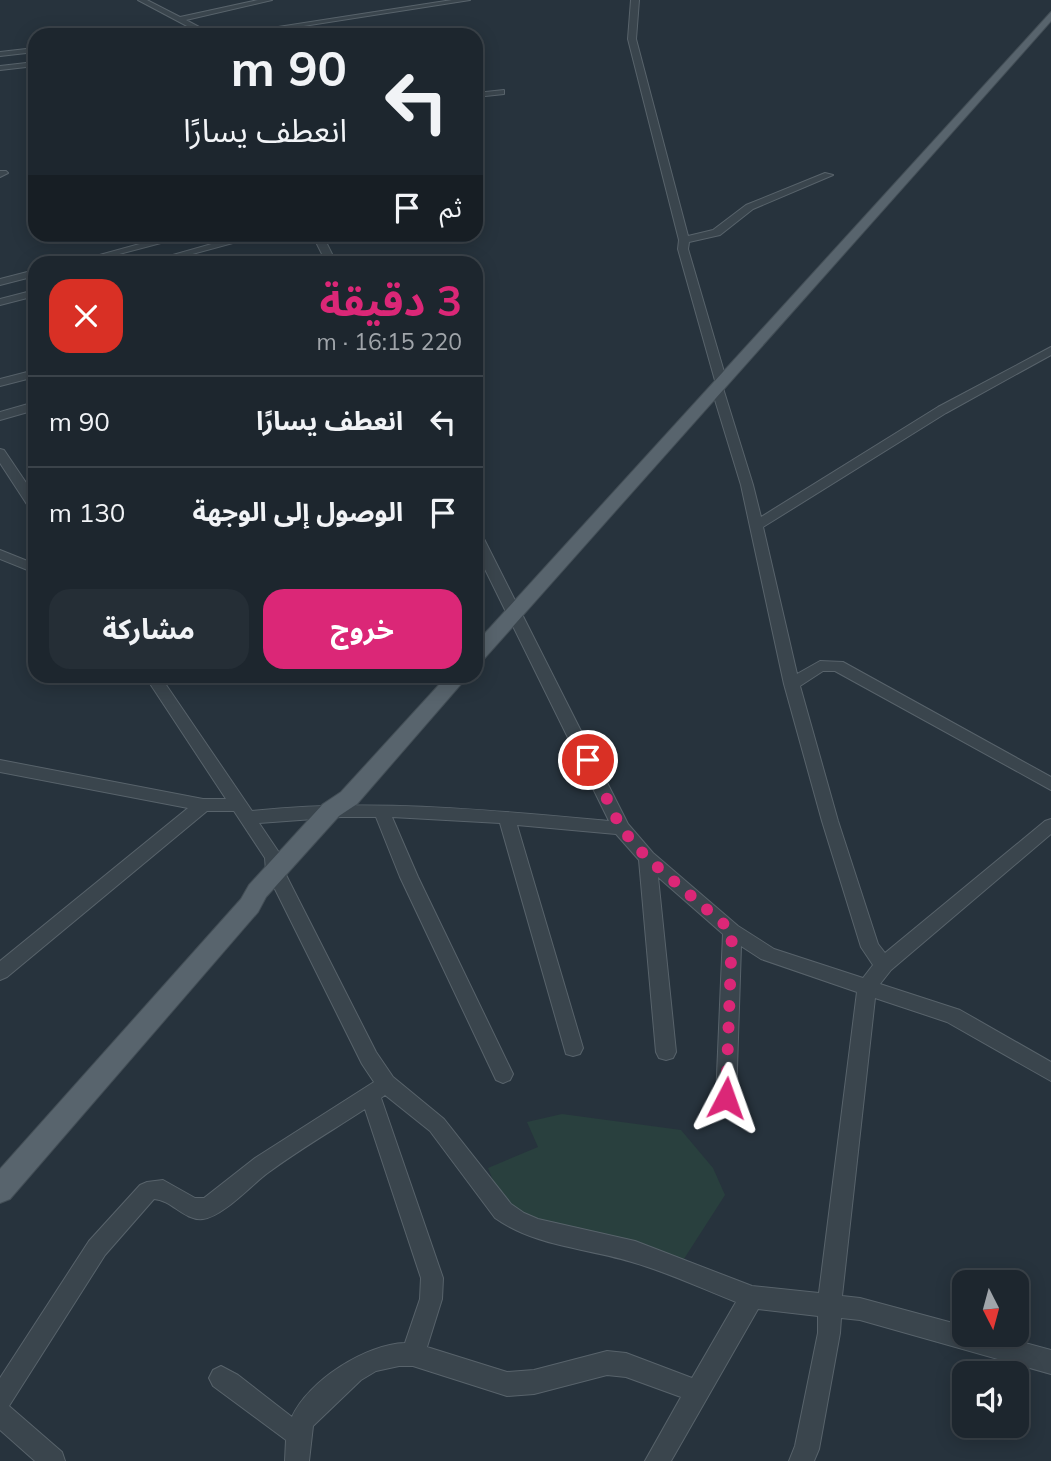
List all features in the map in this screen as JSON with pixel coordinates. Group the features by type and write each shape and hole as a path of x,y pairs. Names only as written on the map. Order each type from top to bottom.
{"main road":[{"path":"483,647 1051,15"},
{"path":"0,1190 250,905 266,897 284,865 342,806 452,683"}],"street":[{"path":"142,0 197,28"},
{"path":"180,19 268,0"},
{"path":"278,28 466,0"},
{"path":"635,0 632,38 684,240 683,249 747,485 792,684 870,947 884,965"},
{"path":"0,54 28,51"},
{"path":"0,68 28,65"},
{"path":"483,94 501,92"},
{"path":"684,240 705,237 720,231 743,211 793,190 808,180 828,175"},
{"path":"103,256 158,242"},
{"path":"176,256 230,242"},
{"path":"0,282 28,276"},
{"path":"0,302 28,295"},
{"path":"756,526 943,410 1051,350"},
{"path":"0,383 28,375"},
{"path":"0,416 28,408"},
{"path":"0,453 28,483"},
{"path":"483,550 621,828 647,858 732,931 768,954 953,1016 1051,1072"},
{"path":"0,554 28,566"},
{"path":"792,684 820,666 838,666 1051,784"},
{"path":"158,683 244,812 284,865 369,1058 432,1278 431,1299 413,1354"},
{"path":"0,766 244,812 342,806 621,828"},
{"path":"0,972 203,805"},
{"path":"383,811 385,823 409,877 503,1074"},
{"path":"506,818 573,1048"},
{"path":"801,1461 807,1449 829,1333 867,987 884,965 1051,825"},
{"path":"647,858 666,1052"},
{"path":"726,1098 732,931"},
{"path":"378,1089 437,1125 503,1211 517,1221 635,1252 752,1297 860,1309 1051,1362"},
{"path":"0,1399 97,1248 146,1192 153,1188 165,1189 188,1208 208,1208 262,1165 378,1089"},
{"path":"657,1461 752,1297"},
{"path":"297,1461 299,1433 305,1416 362,1363 394,1353 413,1354 507,1384 534,1382 589,1366 626,1365 696,1392"},
{"path":"221,1378 256,1401 290,1433 299,1433"},
{"path":"0,1414 53,1461"}],"green space":[{"path":"562,1114 681,1130 713,1168 725,1195 682,1262 537,1223 502,1202 488,1168 538,1147 527,1122"}],"route":[{"path":"588,760 621,828 647,858 732,931 726,1098"}]}
